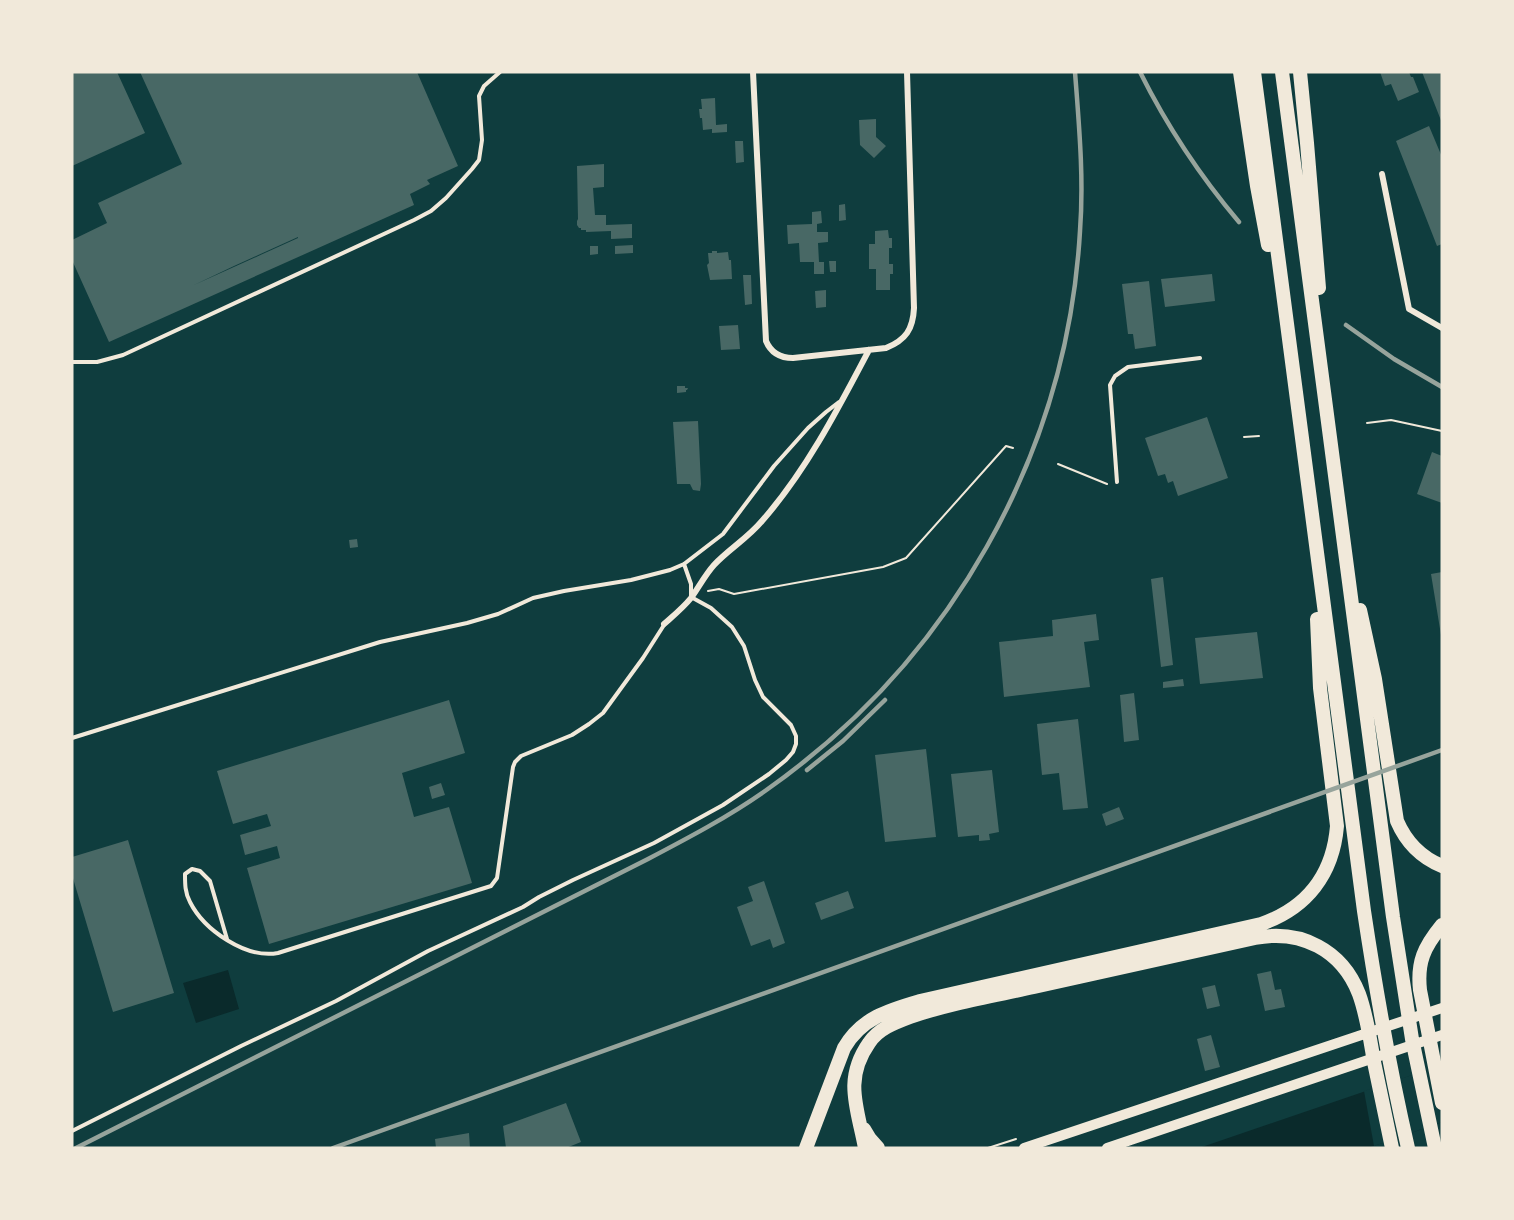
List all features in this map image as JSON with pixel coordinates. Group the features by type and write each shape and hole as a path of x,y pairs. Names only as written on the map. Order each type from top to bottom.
{"highway":[{"path":"1240,72 1263,220 1276,269"},
{"path":"1254,72 1274,230 1276,269 1299,421 1364,911 1391,1071 1408,1148"},
{"path":"1282,72 1307,261 1317,308 1328,418 1378,811 1416,1062 1435,1148"},
{"path":"1300,72 1318,272 1317,308"},
{"path":"1341,521 1372,666 1394,808 1400,827 1412,847 1442,866"},
{"path":"806,1148 841,1055 848,1043 859,1028 890,1010 920,1000 1253,926 1270,921 1295,906 1309,894 1325,871 1332,854 1336,826 1320,688 1313,527"},
{"path":"1442,925 1429,943 1419,968 1420,990 1442,1103"},
{"path":"865,1148 854,1102 856,1073 863,1052 874,1036 899,1021 931,1011 1255,938 1286,935 1300,938 1320,947 1338,962 1353,980 1365,1011 1392,1148"},
{"path":"817,1148 816,1130 822,1106"},
{"path":"856,1114 866,1133 879,1148"}],"main road":[{"path":"1024,1148 1442,1008"},
{"path":"1107,1148 1442,1035"}],"street":[{"path":"753,72 766,341 773,351 787,358 886,348 898,343 909,329 914,315 907,72"},
{"path":"1382,174 1409,309 1442,328"},
{"path":"664,624 693,596 713,566 746,538 774,506 805,463 869,350"},
{"path":"1429,1148 1442,1142"}],"lane":[{"path":"72,362 97,362 123,355 431,211 456,188 479,160 482,140 479,96 484,86 501,72"},
{"path":"1117,483 1110,385 1115,376 1128,367 1200,358"},
{"path":"72,738 380,642 498,614 533,598 630,580 684,564 723,534 774,466 808,428 843,399"},
{"path":"72,1131 336,1001 428,951 654,843 723,805 770,774 786,760 794,752 796,744 796,736 791,725 763,697 744,646 732,627 711,608 693,596 684,564"},
{"path":"226,939 210,880 200,871 192,869 185,874 185,888 189,901 198,915 217,935 250,952 264,955 278,953 491,886 497,878 514,762 521,756 580,730 603,713 643,658 664,624"}],"path":[{"path":"1367,423 1391,420 1442,431"},
{"path":"1244,437 1259,436"},
{"path":"693,596 719,589 734,594 882,567 906,558 1006,446 1013,447"},
{"path":"1058,464 1107,484"}],"water":[{"path":"228,970 239,1009 196,1023 183,983"},
{"path":"1442,1065 1442,1122 1368,1148 1199,1148"}],"pier":[{"path":"1442,1065 1442,1122 1374,1146 1364,1091"}],"building":[{"path":"72,72 117,72 145,133 72,166"},
{"path":"140,72 417,72 458,166 427,180 430,184 410,194 414,205 109,342 72,260 72,240 107,223 98,203 182,164","holes":["298,237 298,238 194,285"]},
{"path":"1380,72 1409,72 1419,92 1398,101 1391,84 1385,86"},
{"path":"1422,72 1442,72 1442,123"},
{"path":"715,98 716,125 727,124 727,132 712,133 712,129 703,130 699,109 702,109 701,99"},
{"path":"876,119 876,137 886,146 874,158 860,145 859,120"},
{"path":"1429,126 1442,157 1442,244 1437,246 1396,141"},
{"path":"735,141 743,141 744,162 736,163"},
{"path":"604,164 604,187 593,188 595,215 606,215 606,225 632,224 632,238 611,239 611,231 586,232 577,225 577,166"},
{"path":"845,204 846,220 839,221 839,205"},
{"path":"821,211 822,223 817,224 817,232 828,232 828,242 818,243 819,262 824,262 824,274 814,274 814,262 800,262 799,243 788,244 787,225 812,224 812,212"},
{"path":"888,230 889,238 892,238 892,248 889,248 889,264 893,264 893,274 890,274 890,290 876,290 876,269 869,269 869,244 875,244 875,231"},
{"path":"633,245 633,253 615,254 615,246"},
{"path":"590,246 598,246 598,254 590,255"},
{"path":"728,252 732,279 710,280 707,265 709,263 708,253"},
{"path":"829,261 836,261 836,272 830,272"},
{"path":"1212,274 1215,301 1165,307 1161,279"},
{"path":"743,275 751,275 752,304 745,305"},
{"path":"1149,281 1156,346 1135,349 1133,334 1128,334 1122,284"},
{"path":"826,290 826,307 816,308 815,291"},
{"path":"738,325 740,349 721,350 719,326"},
{"path":"677,386 688,388 686,392 677,393"},
{"path":"1207,417 1228,478 1178,496 1173,481 1168,483 1165,474 1158,476 1145,438"},
{"path":"698,421 700,491 693,490 690,484 677,484 673,422"},
{"path":"1432,452 1442,456 1442,503 1417,494"},
{"path":"357,539 358,547 350,548 349,540"},
{"path":"1442,572 1442,635 1441,635 1431,574"},
{"path":"1163,577 1173,665 1161,667 1151,579"},
{"path":"1096,614 1099,640 1084,642 1090,687 1004,697 999,642 1053,636 1052,620"},
{"path":"1257,632 1263,678 1200,684 1195,638"},
{"path":"1183,679 1184,686 1163,688 1163,682"},
{"path":"1134,693 1139,740 1124,742 1120,695"},
{"path":"449,700 465,753 402,773 414,817 449,807 472,883 269,944 247,868 280,858 277,846 245,855 240,835 271,826 267,814 233,824 217,771"},
{"path":"1078,719 1088,808 1063,810 1059,773 1042,775 1037,724"},
{"path":"926,749 936,837 885,842 875,755"},
{"path":"992,770 999,832 989,834 990,840 979,841 979,835 958,837 951,774"},
{"path":"441,783 445,795 432,799 429,787"},
{"path":"1119,807 1124,819 1106,826 1102,814"},
{"path":"128,840 174,993 113,1012 72,875 72,857"},
{"path":"764,881 785,943 773,948 770,939 751,946 737,907 753,901 748,887"},
{"path":"848,891 854,908 821,920 815,903"},
{"path":"1271,971 1275,990 1281,989 1285,1007 1265,1011 1257,974"},
{"path":"1215,985 1220,1006 1207,1009 1202,988"},
{"path":"1211,1035 1220,1067 1205,1071 1197,1039"},
{"path":"566,1103 581,1142 566,1148 506,1148 503,1126"},
{"path":"469,1133 470,1148 436,1148 435,1139"}],"railway":[{"path":"76,1148 708,827 765,791 831,739 890,681 942,616 987,547 1023,473 1051,395 1070,314 1080,231 1081,171 1075,72"},
{"path":"1140,72 1185,150 1239,222"},
{"path":"1346,325 1394,359 1442,387"},
{"path":"807,770 843,741 885,700"},
{"path":"333,1148 1442,750"}]}
